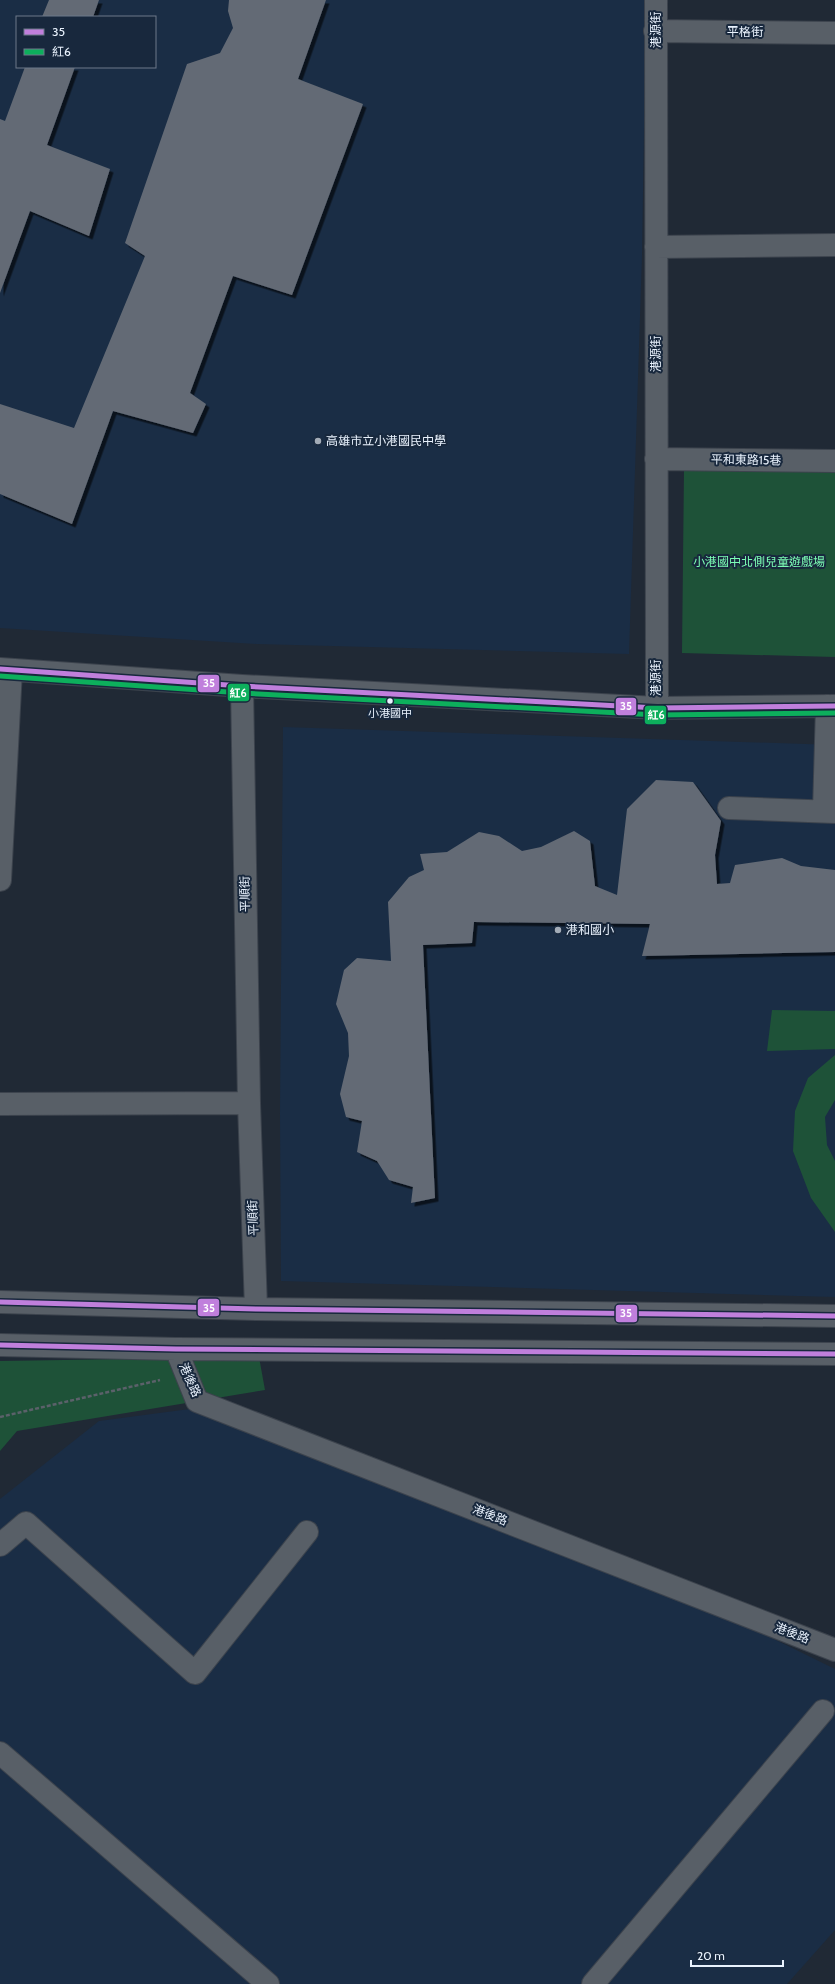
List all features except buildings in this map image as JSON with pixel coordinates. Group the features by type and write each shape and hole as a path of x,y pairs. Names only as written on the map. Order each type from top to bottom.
{"street":[{"name":"港源街","path":"656,0 657,708"},
{"name":"平格街","path":"656,32 835,33"},
{"path":"656,248 835,245"},
{"name":"平和東路15巷","path":"656,458 835,461"},
{"path":"0,880 6,669 242,686 657,708 831,706 829,812 729,808"},
{"name":"平順街","path":"242,686 249,1103 256,1309"},
{"path":"0,1104 249,1103"},
{"path":"0,1302 256,1309 835,1316"},
{"path":"0,1345 176,1349 835,1354"},
{"name":"港後路","path":"176,1349 197,1401 835,1650"},
{"path":"0,1545 26,1523 195,1673 307,1532"},
{"path":"593,1984 823,1711"},
{"path":"0,1754 268,1984"}],"shaded area":[{"name":"高雄市立小港國民中學","path":"0,0 646,0 642,255 629,654 257,644 0,628"},
{"name":"港和國小","path":"283,727 835,745 835,1297 281,1281 280,1114"},
{"path":"220,1405 674,1590 835,1669 835,1930 787,1984 0,1984 0,1499 99,1421"}],"green space":[{"name":"小港國中北側兒童遊戲場","path":"684,470 835,471 835,657 682,653"},
{"path":"772,1010 835,1011 835,1049 767,1051"},
{"path":"835,1055 835,1100 825,1117 827,1145 835,1161 835,1232 811,1198 793,1151 795,1111 808,1078"},
{"path":"259,1357 265,1390 17,1431 0,1451 0,1361"}],"transit line":[{"name":"35","path":"0,669 242,686 657,708 835,706"},
{"name":"紅6","path":"0,676 242,693 657,715 835,713"},
{"name":"35","path":"0,1302 256,1309 835,1316"},
{"name":"35","path":"0,1345 176,1349 835,1354"}],"place":[{"name":"高雄市立小港國民中學","path":"318,441"},
{"name":"小港國中","path":"390,701"},
{"name":"港和國小","path":"558,930"}]}
